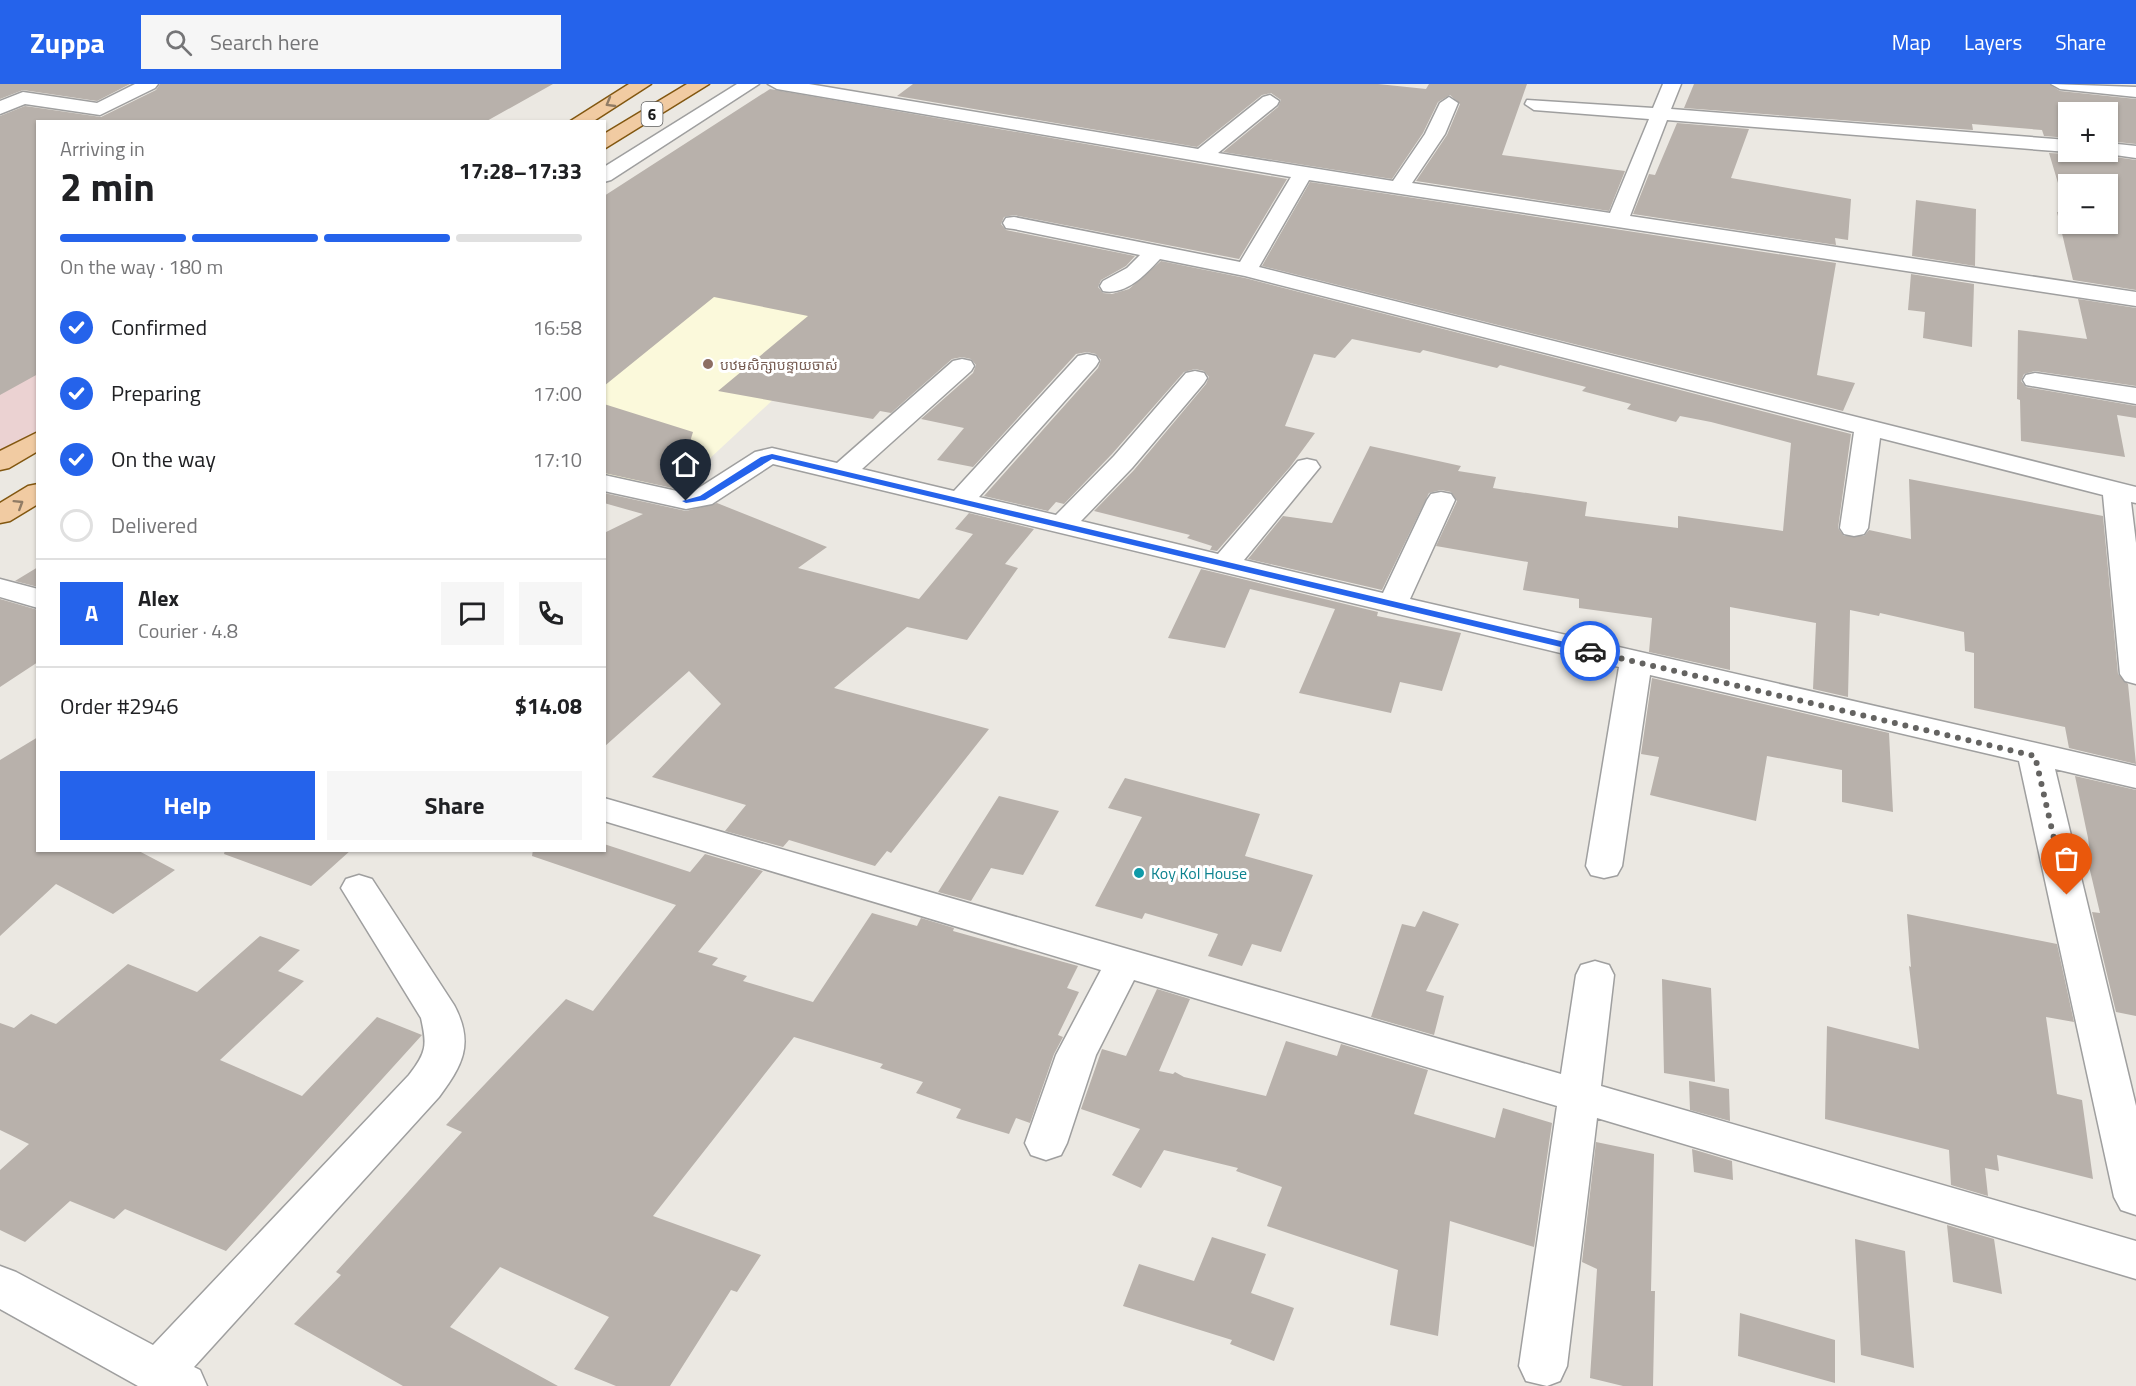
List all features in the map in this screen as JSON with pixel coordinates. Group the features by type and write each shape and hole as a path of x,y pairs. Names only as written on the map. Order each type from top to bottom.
{"main road":[{"name":"6","path":"581,120 642,84"},
{"name":"6","path":"606,142 700,84"},
{"path":"0,462 36,441"},
{"path":"0,515 36,493"}],"street":[{"path":"0,108 23,98 100,109 149,84"},
{"path":"606,176 750,84"},
{"path":"777,84 1201,157 2136,299"},
{"path":"1617,221 1671,84"},
{"path":"2060,84 2136,92"},
{"path":"1201,157 1270,101"},
{"path":"1399,187 1435,134 1449,103"},
{"path":"1534,104 2058,145"},
{"path":"606,149 639,154"},
{"path":"2118,150 2136,152"},
{"path":"1246,270 1304,173"},
{"path":"1014,223 1246,270 2126,493 2136,674"},
{"path":"1111,286 1135,273 1154,253"},
{"path":"960,501 1087,361"},
{"path":"841,474 962,366"},
{"path":"1063,524 1123,462 1195,378"},
{"path":"2035,380 2136,396"},
{"path":"1854,528 1868,428"},
{"path":"606,483 686,501 702,498 764,458 772,456 2035,756 2136,777"},
{"path":"1225,564 1307,467"},
{"path":"1393,604 1441,500"},
{"path":"0,588 36,598"},
{"path":"1604,866 1636,662"},
{"path":"2035,756 2136,1197"},
{"path":"606,809 2136,1260"},
{"path":"0,1286 171,1379 446,1058 445,1035 440,1016 359,888"},
{"path":"1046,1143 1076,1055 1098,1006 1124,962"},
{"path":"1543,1366 1577,1095 1595,975"}],"shaded area":[{"path":"36,134 36,440 0,461 0,149"},
{"name":"បឋមសិក្សាបន្ទាយចាស់","path":"606,281 877,303 678,488 606,475"}],"building":[{"path":"0,84 130,84 97,101 23,90 0,99"},
{"path":"160,84 553,84 489,120 36,120 36,375 0,395 0,116 25,106 101,117 156,90"},
{"path":"913,84 1378,84 1426,89 1429,84 1527,84 1502,155 1625,171 1609,211 1416,181 1447,135 1460,104 1450,95 1438,102 1423,133 1392,179 1223,152 1278,107 1281,100 1271,93 1262,95 1197,147 897,96"},
{"path":"1694,84 2049,84 2060,91 2136,99 2136,144 2118,142 2118,102 2058,102 2058,137 2044,136 2042,130 1972,124 1973,130 1684,108"},
{"path":"770,89 1287,179 1239,259 1014,215 1004,217 1001,224 1006,230 1135,256 1126,266 1101,280 1098,287 1103,293 1112,294 1129,289 1161,261 1245,278 1851,434 1838,528 1844,536 1864,536 1869,530 1911,539 1909,479 2103,516 2118,674 2128,684 2136,764 2069,748 2065,727 1974,708 1974,653 1965,651 1964,632 1880,613 1879,616 1850,610 1848,697 1813,689 1816,623 1730,607 1730,670 1649,652 1652,618 1579,608 1579,599 1523,590 1528,562 1436,546 1457,501 1451,492 1441,490 1429,493 1382,590 1248,559 1283,516 1332,523 1370,446 1461,466 1458,471 1496,477 1493,488 1587,502 1585,516 1678,528 1678,516 1783,531 1791,443 1711,422 1680,416 1676,422 1627,409 1631,404 1582,391 1586,387 1500,365 1497,368 1423,350 1420,353 1352,339 1335,358 1314,354 1285,426 1315,433 1290,467 1217,551 1210,550 1212,546 1187,538 1190,535 1094,511 1134,470 1206,384 1209,377 1204,371 1195,369 1184,372 1112,454 1064,504 1056,502 1048,511 984,496 1098,368 1101,360 1096,354 1087,352 1076,354 973,467 937,460 964,428 921,419 973,373 976,365 971,359 962,357 952,359 891,413 880,411 873,419 718,391 808,316 714,297 606,384 606,195"},
{"path":"1677,123 1749,129 1731,178 1851,199 1848,240 1835,238 1836,245 1633,214 1649,174 1655,175"},
{"path":"2049,153 2058,153 2058,162 2118,162 2118,157 2136,160 2136,290 2073,280 2062,234 2118,234 2118,174 2058,174 2058,183"},
{"path":"1310,182 1836,263 1817,375 1855,383 1843,411 1262,266"},
{"path":"1916,200 1976,209 1975,266 1912,256"},
{"path":"1911,274 1974,284 1972,347 1923,338 1925,312 1908,310"},
{"path":"2078,299 2136,308 2136,386 2035,371 2024,374 2021,381 2026,387 2136,406 2136,418 2117,415 2125,457 2021,441 2020,400 2017,399 2018,330 2087,339"},
{"path":"606,405 693,432 676,487 686,491 606,473"},
{"path":"606,493 686,511 717,503 827,547 798,568 919,599 973,534 955,529 969,513 1034,529 1005,564 1018,568 967,640 907,627 834,688 989,729 891,853 887,851 875,866 789,840 783,847 725,831 746,805 652,777 721,704 689,671 606,745 606,532 643,514 606,504"},
{"path":"36,568 36,586 15,581"},
{"path":"1201,569 1378,612 1377,616 1461,633 1442,691 1400,682 1391,713 1299,693 1335,609 1250,589 1225,648 1168,638"},
{"path":"0,599 36,609 36,663 0,687"},
{"path":"1652,678 1889,733 1893,812 1842,802 1842,770 1767,756 1756,821 1650,795 1659,757 1641,754"},
{"path":"36,738 36,852 141,852 175,870 113,914 56,884 0,936 0,760"},
{"path":"2075,776 2136,790 2136,1016 2116,1012 2092,912 2100,913 2088,862 2091,862 2088,838"},
{"path":"1125,778 1260,814 1245,856 1313,875 1281,952 1252,944 1242,966 1208,956 1218,934 1145,913 1142,919 1095,906 1142,817 1108,808"},
{"path":"999,796 1059,811 1023,875 991,868 971,901 938,892"},
{"path":"606,845 690,872 705,854 763,871 698,952 718,958 712,965 747,976 743,981 813,1002 872,913 917,926 921,918 954,928 953,931 1078,966 1067,988 1079,992 1058,1035 1063,1037 1054,1054 1030,1123 1016,1118 1009,1134 956,1118 961,1109 916,1093 923,1082 880,1068 883,1064 794,1037 653,1216 761,1255 737,1292 731,1290 670,1386 616,1386 574,1369 609,1317 500,1267 450,1327 558,1386 403,1386 294,1324 341,1275 336,1272 462,1132 446,1125 566,999 593,1011 676,905 532,856 533,852 606,852"},
{"path":"224,852 349,852 311,886 224,854"},
{"path":"1423,911 1459,924 1426,991 1444,996 1434,1035 1371,1017 1402,924 1415,927"},
{"path":"1907,914 2057,944 2074,1022 2046,1017 2057,1094 2082,1100 2093,1179 1997,1155 1999,1171 1985,1168 1988,1196 1951,1185 1949,1150 1825,1119 1827,1026 1919,1049 1909,966 1911,967"},
{"path":"260,936 300,950 278,971 304,981 220,1060 302,1096 377,1017 422,1035 226,1251 125,1209 114,1219 70,1201 25,1242 0,1230 0,1170 29,1144 0,1130 0,1023 14,1028 31,1014 56,1024 128,964 197,992"},
{"path":"1662,979 1711,988 1715,1082 1664,1073"},
{"path":"1157,989 1190,999 1159,1071 1173,1074 1175,1072 1184,1077 1266,1096 1286,1041 1337,1056 1341,1044 1428,1070 1414,1114 1495,1138 1503,1108 1552,1123 1534,1247 1450,1221 1438,1336 1390,1325 1398,1270 1267,1226 1282,1187 1236,1171 1238,1168 1164,1150 1141,1188 1112,1175 1140,1129 1081,1109 1102,1049 1126,1056"},
{"path":"1689,1081 1729,1089 1730,1121 1690,1110"},
{"path":"1596,1142 1654,1154 1651,1291 1655,1291 1653,1386 1623,1386 1590,1378 1597,1269 1582,1262"},
{"path":"1692,1149 1732,1161 1733,1180 1694,1172"},
{"path":"1947,1225 1994,1239 2002,1294 1953,1282"},
{"path":"1212,1237 1266,1254 1251,1293 1294,1308 1274,1361 1230,1344 1232,1340 1123,1306 1139,1264 1194,1281"},
{"path":"1855,1239 1905,1251 1914,1368 1861,1355"},
{"path":"1740,1313 1835,1340 1835,1383 1738,1356"}],"way so far":[{"path":"1590,651 2035,756 2067,895"}],"place":[{"name":"បឋមសិក្សាបន្ទាយចាស់","path":"708,364"},
{"name":"Koy Kol House","path":"1139,873"}],"route":[{"path":"686,501 702,498 764,458 772,456 1590,651"}]}
